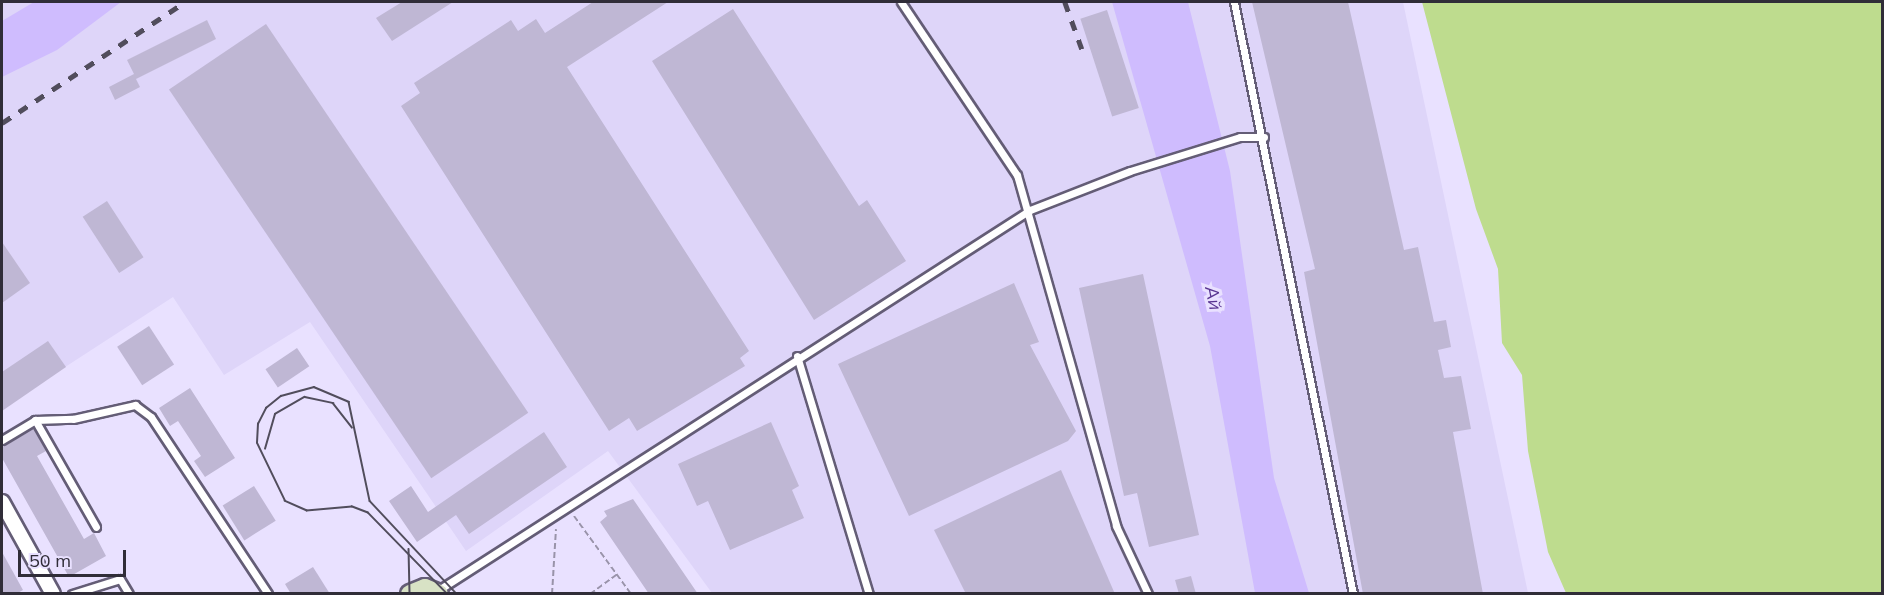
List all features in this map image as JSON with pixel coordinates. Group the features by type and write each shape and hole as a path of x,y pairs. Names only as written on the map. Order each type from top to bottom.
{"street":[{"path":"2,502 52,594"}],"lane":[{"path":"901,2 1017,174 1030,210 1116,526 1148,594"},
{"path":"1234,2 1264,137 1353,594"},
{"path":"428,591 569,509 797,356 1030,210 1130,171 1240,137 1264,137"},
{"path":"797,356 869,594"},
{"path":"2,440 35,420 110,413 135,405 151,417 268,594"},
{"path":"35,420 96,527"},
{"path":"72,594 120,579 129,594"}],"path":[{"path":"569,509 631,594"},
{"path":"552,594 556,517"},
{"path":"590,594 618,574"}],"shaded area":[{"path":"2,2 1403,2 1528,593 712,593 608,451 466,551 310,322 224,375 173,297 2,408"}],"green space":[{"path":"1422,2 1882,2 1882,593 1566,593 1548,552 1528,451 1522,375 1502,343 1498,269 1476,209"}],"water":[{"path":"34,2 121,2 57,50 2,77 2,21"},
{"name":"Ай","path":"1112,2 1188,2 1230,171 1274,478 1309,593 1255,593 1210,346"}],"building":[{"path":"402,2 453,2 392,41 376,18"},
{"path":"593,2 668,2 567,67 749,351 740,358 745,366 637,431 629,418 609,431 401,106 420,93 414,83 511,20 518,31 536,19 545,33"},
{"path":"1252,2 1348,2 1404,250 1418,247 1434,322 1446,320 1451,347 1438,350 1444,378 1461,376 1471,429 1453,432 1483,594 1363,594 1304,272 1315,269"},
{"path":"733,9 859,206 867,200 906,261 814,320 652,61"},
{"path":"1107,10 1139,108 1112,117 1080,19"},
{"path":"207,20 216,39 136,79 140,87 115,100 109,87 134,74 127,60"},
{"path":"266,24 528,413 431,478 169,89"},
{"path":"107,201 143,257 119,273 83,217"},
{"path":"2,242 30,283 2,303"},
{"path":"1143,274 1199,535 1149,547 1137,493 1124,496 1079,288"},
{"path":"1014,283 1039,342 1030,345 1076,431 1068,441 909,516 838,364"},
{"path":"149,326 174,365 142,385 117,347"},
{"path":"48,341 66,367 2,411 2,372"},
{"path":"297,348 309,366 278,387 265,369"},
{"path":"190,388 235,458 205,477 194,461 201,456 178,421 170,426 159,408"},
{"path":"771,422 799,486 792,490 804,518 730,550 708,501 697,506 678,464"},
{"path":"34,429 46,451 37,456 84,539 94,533 106,556 69,577 2,458 2,447"},
{"path":"544,432 567,467 469,534 456,515 417,542 389,501 411,486 428,512"},
{"path":"1061,470 1115,594 966,594 934,530"},
{"path":"254,486 276,521 244,540 223,506"},
{"path":"633,499 698,594 649,594 600,522 607,516 604,511"},
{"path":"2,552 23,590 16,594 2,594"},
{"path":"313,567 330,594 291,594 285,584"},
{"path":"1191,576 1196,594 1179,594 1175,580"}],"tram line":[{"path":"447,594 368,513 352,507 307,511 285,501 257,443 258,424 266,408 281,396 314,387 349,402 370,501 457,594"},
{"path":"265,449 275,414 305,397 333,403 352,427"},
{"path":"409,549 410,594"}],"railway":[{"path":"2,123 185,2"},
{"path":"1065,2 1082,49"}]}
